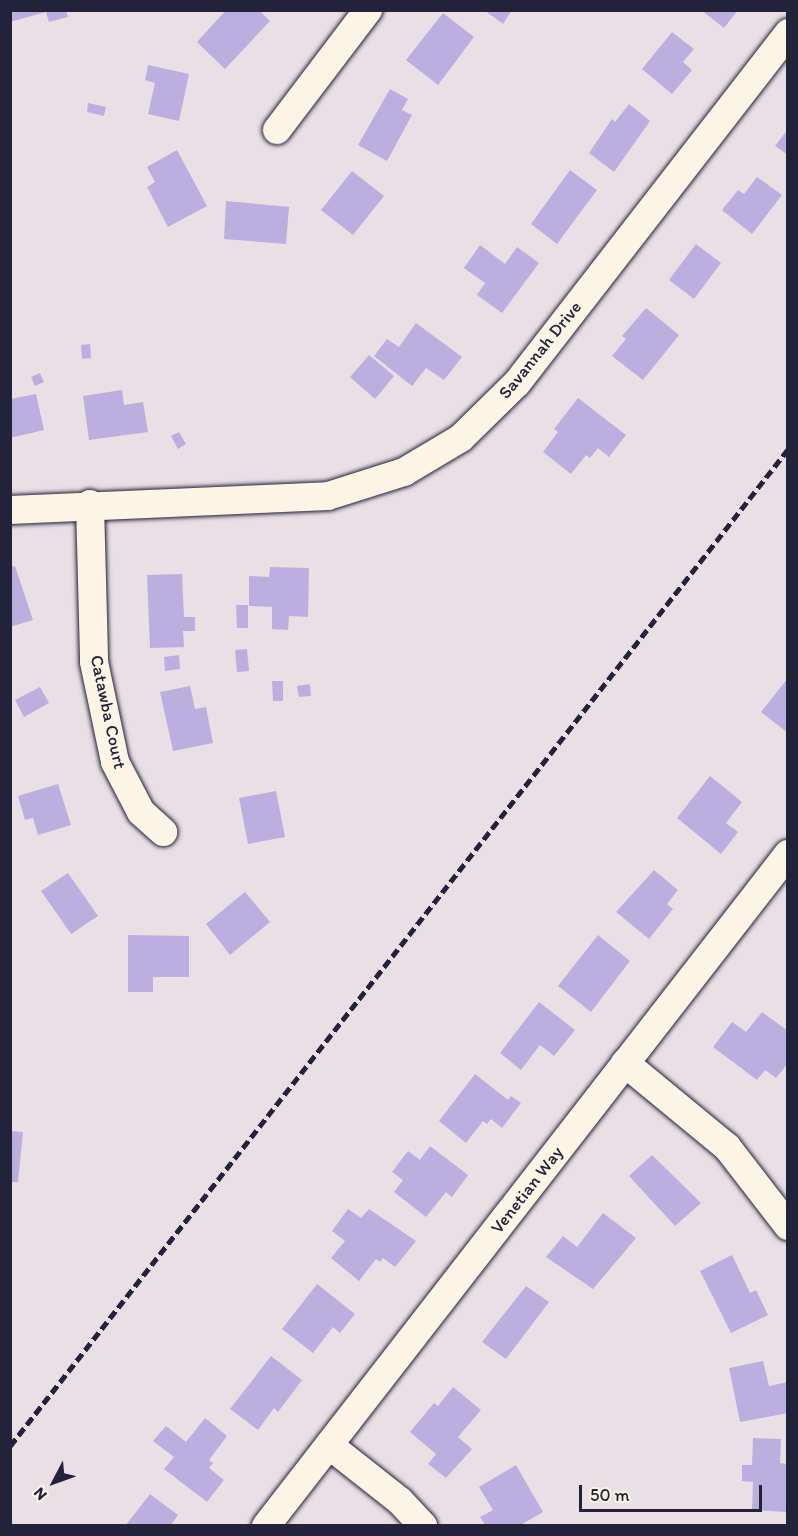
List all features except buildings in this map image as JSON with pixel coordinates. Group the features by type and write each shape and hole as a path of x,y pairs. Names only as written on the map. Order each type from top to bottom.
{"street":[{"path":"277,130 368,10"},
{"name":"Savannah Drive","path":"10,510 90,504 328,496 404,472 461,438 517,383 788,33"},
{"name":"Catawba Court","path":"90,504 94,662 115,762 141,812 163,832"},
{"name":"Venetian Way","path":"266,1526 788,854"},
{"path":"625,1064 727,1147 788,1226"},
{"path":"329,1445 400,1501 423,1526"}],"railway":[{"path":"10,1446 788,449"}]}
